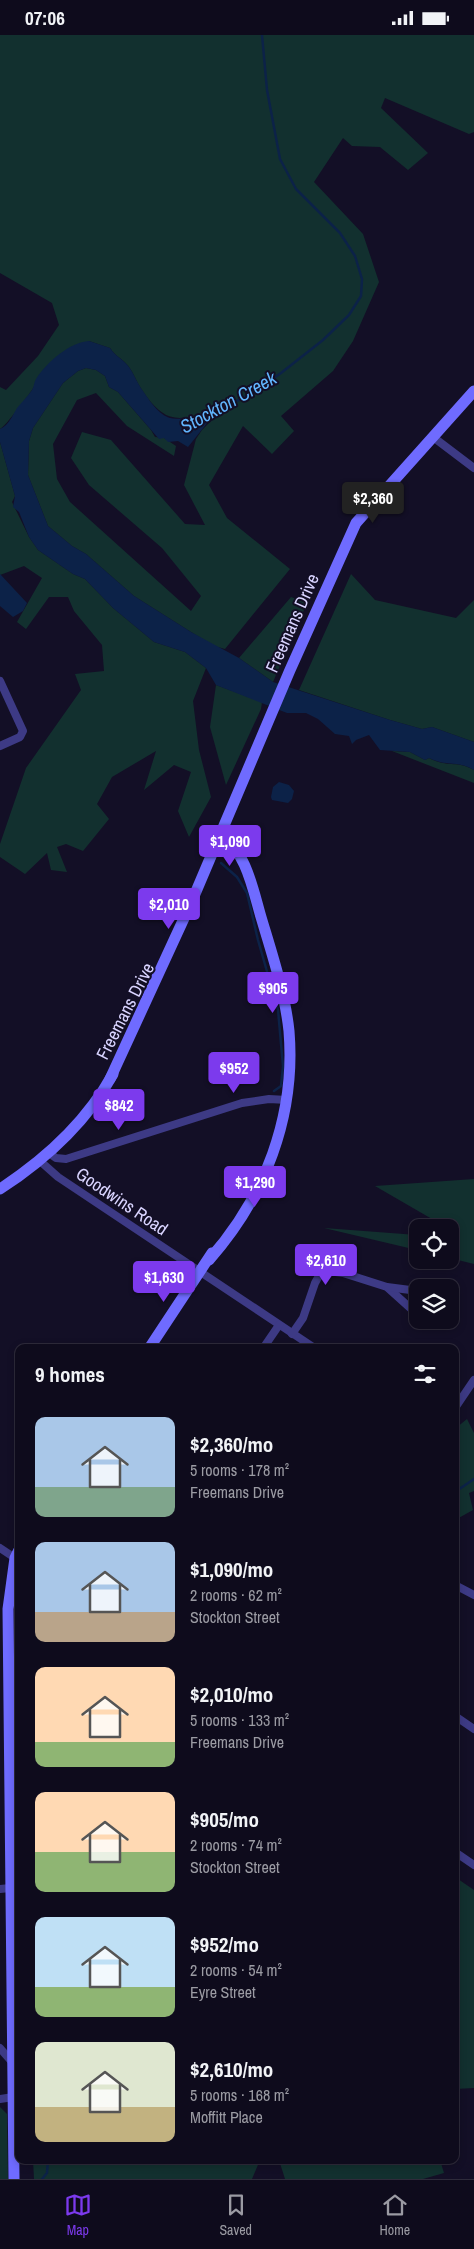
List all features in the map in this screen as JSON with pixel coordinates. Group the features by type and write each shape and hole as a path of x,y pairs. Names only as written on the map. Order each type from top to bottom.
{"street":[{"name":"Freemans Drive","path":"0,1189 45,1157 79,1123 110,1079 148,1010 187,921 192,901 290,670 356,523 474,391"},
{"path":"433,437 467,465 474,468"},
{"path":"0,681 23,731 20,737 0,746"},
{"path":"152,1344 209,1260 236,1214 275,1143 287,1100 290,1060 289,1030 278,975 244,867 230,842 220,835"},
{"path":"45,1157 66,1159 242,1103 269,1099 287,1100"},
{"name":"Goodwins Road","path":"45,1157 58,1177 308,1344"},
{"path":"292,1334 303,1318 320,1274 328,1271 343,1273 387,1287 409,1290"},
{"path":"387,1287 409,1307"},
{"path":"266,1344 279,1325"},
{"path":"459,1402 474,1380"},
{"path":"0,1548 15,1553"},
{"path":"14,2179 12,2062 5,1888 8,1609 15,1566"},
{"path":"459,1587 474,1595"},
{"path":"459,1719 474,1729"},
{"path":"459,1855 474,1865"},
{"path":"0,2048 12,2062"},
{"path":"0,2099 13,2097"}],"green space":[{"path":"0,35 474,35 474,132 469,134 385,98 381,108 428,153 408,170 380,147 352,146 343,138 314,182 363,234 379,282 353,341 333,371 281,416 294,431 272,454 243,426 209,485 227,518 290,569 225,649 214,646 134,596 86,554 72,546 48,526 28,475 29,441 33,428 63,383 78,371 86,368 96,370 105,376 109,387 118,392 155,437 164,438 176,446 174,456 127,426 96,393 77,400 53,444 57,479 70,502 191,611 201,596 162,548 89,485 71,458 82,432 111,440 185,524 205,525 184,485 196,439 202,430 226,406 189,417 179,418 170,416 152,403 129,367 110,348 89,341 63,354 46,367 39,375 26,398 0,429 0,387 6,390 38,356 59,325 52,303 0,273"},
{"path":"0,442 15,496 12,502 29,537 38,550 73,574 85,579 113,608 154,642 185,652 206,668 193,701 199,750 211,797 189,837 178,811 191,772 174,765 144,790 156,751 112,777 97,804 109,819 83,851 66,844 57,847 67,872 51,870 47,853 25,874 0,857 0,844 26,768 81,690 75,674 104,671 102,645 74,611 68,597 49,597 26,629 17,622 42,578 24,566 0,575"},
{"path":"351,574 375,600 456,618 474,600 474,742 432,727 422,729 390,720 299,690"},
{"path":"291,597 307,603 273,682 239,658"},
{"path":"216,685 262,702 261,709 226,785 210,727"},
{"path":"392,751 410,752 425,760 429,758 442,763 468,767 474,770 474,783"},
{"path":"474,1179 474,1264 459,1260 459,1219 432,1219 375,1186"},
{"path":"324,1228 409,1234 409,1248"},
{"path":"467,1419 474,1433 474,1491 469,1493 473,1510 459,1518 459,1426"},
{"path":"459,1880 474,1890 474,2088 459,2089"},
{"path":"0,2107 7,2114 8,2179 0,2179"},
{"path":"33,2164 258,2164 252,2179 34,2179"},
{"path":"280,2164 441,2164 444,2173 423,2179 285,2179"}],"water":[{"name":"Stockton Creek","path":"89,341 110,348 129,367 151,403 158,411 170,418 176,419 198,415 227,406 208,422 188,447 178,441 168,442 164,438 159,439 118,392 109,387 105,376 96,370 86,368 78,371 63,383 33,428 29,441 28,475 48,526 72,546 86,554 134,596 191,632 239,658 273,682 390,720 422,729 432,727 474,742 474,770 462,765 435,761 429,758 425,760 410,752 380,750 369,735 356,740 352,744 349,736 335,734 318,719 306,713 287,713 216,685 206,668 185,652 154,642 113,608 85,579 73,574 38,550 29,537 19,512 13,507 15,496 0,442 0,429 8,423 17,408 33,389 36,379 46,366 67,349"},
{"path":"0,574 27,603 23,611 13,617 0,606"},
{"path":"279,782 289,785 294,791 292,799 288,803 272,800 273,787"}],"waterway":[{"name":"Stockton Creek","path":"224,407 249,395 323,340 349,315 361,296 362,279 355,256 340,233 296,189 280,159 267,90 262,35"},
{"path":"221,863 237,877 247,893 278,1010 283,1066 281,1086 274,1091"},
{"path":"459,1489 474,1479"},
{"path":"42,2179 47,2173 48,2164"}]}
